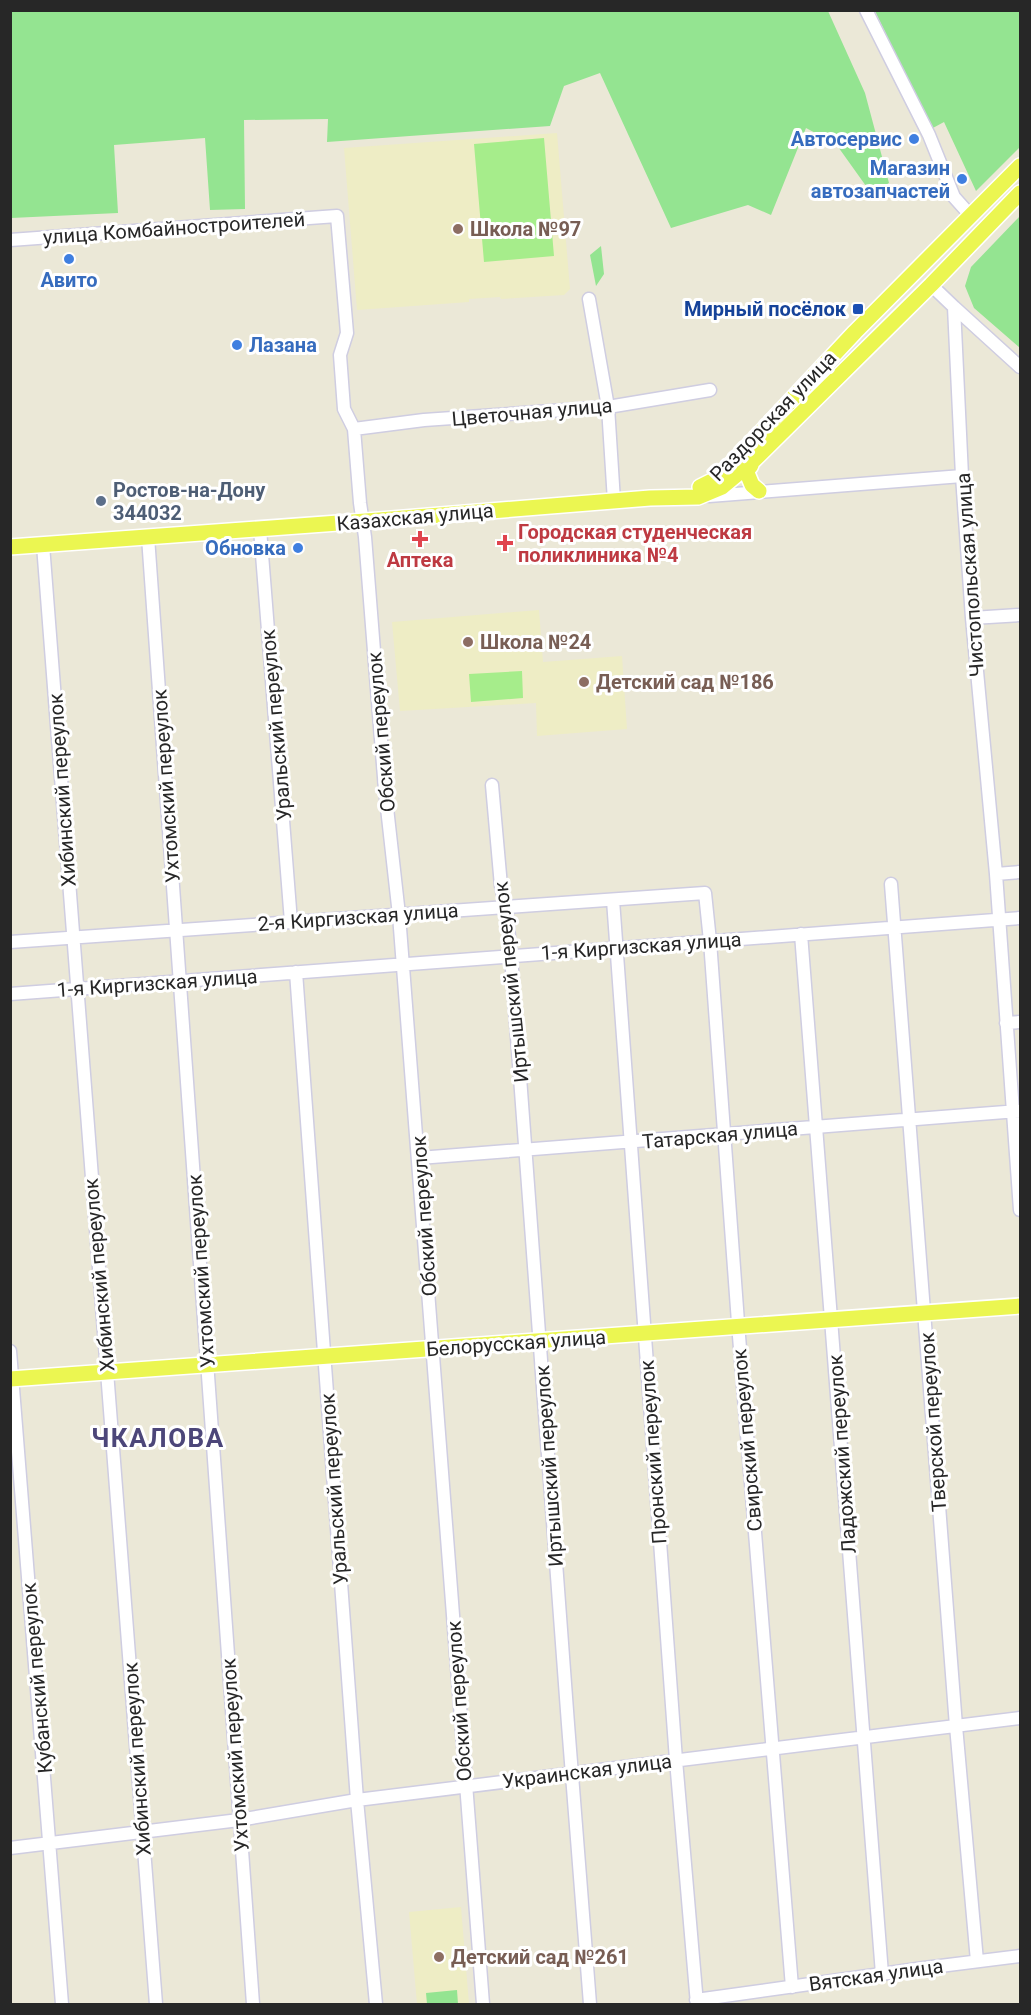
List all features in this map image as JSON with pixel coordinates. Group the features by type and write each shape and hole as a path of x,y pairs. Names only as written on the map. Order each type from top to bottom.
{"main road":[{"name":"Раздорская улица","path":"650,498 698,488 716,479 855,332 1020,166"},
{"name":"Раздорская улица","path":"698,497 722,487 749,464 932,285 1020,193"},
{"path":"971,216 985,230"},
{"path":"855,332 869,346"},
{"path":"749,464 752,486 759,491"},
{"name":"Казахская улица","path":"10,547 650,498 698,497"},
{"name":"Белорусская улица","path":"11,1379 1020,1306"}],"street":[{"path":"866,10 929,135 954,197 971,216"},
{"name":"улица Комбайностроителей","path":"10,240 337,216"},
{"name":"Обский переулок","path":"337,216 347,333 340,355 344,409 354,429 385,790 399,915 483,2004"},
{"path":"932,285 954,308 1020,366"},
{"path":"589,299 608,407 614,501"},
{"name":"Чистопольская улица","path":"954,308 972,618 996,874 1006,1023 1017,1111 1020,1210"},
{"name":"Цветочная улица","path":"354,429 424,420 608,407 710,390"},
{"name":"Казахская улица","path":"698,497 962,476"},
{"name":"Уральский переулок","path":"260,529 291,922"},
{"name":"Ухтомский переулок","path":"148,537 253,2004"},
{"name":"Хибинский переулок","path":"43,545 156,2004"},
{"path":"972,618 1020,615"},
{"name":"Иртышский переулок","path":"492,785 501,886 506,907 511,956 590,2004"},
{"path":"996,874 1020,872"},
{"name":"Тверской переулок","path":"891,884 956,1726 977,1961"},
{"name":"2-я Киргизская улица","path":"10,942 705,893"},
{"name":"Свирский переулок","path":"705,893 771,1749 792,1987"},
{"name":"Пронский переулок","path":"613,900 696,2002"},
{"name":"1-я Киргизская улица","path":"10,994 1020,918"},
{"name":"Ладожский переулок","path":"801,934 882,1974"},
{"name":"Уральский переулок","path":"296,972 357,1800 376,2004"},
{"path":"1006,1023 1020,1022"},
{"name":"Татарская улица","path":"419,1158 1017,1111"},
{"name":"Кубанский переулок","path":"10,1351 62,2004"},
{"name":"Украинская улица","path":"10,1848 239,1820 357,1800 1020,1718"},
{"name":"Вятская улица","path":"696,2002 1020,1956"}],"shaded area":[{"name":"Школа №97","path":"557,133 570,289 564,295 469,299 469,302 357,310 344,148"},
{"name":"Школа №24","path":"539,610 543,662 622,656 627,729 537,736 536,703 400,711 392,622"},
{"name":"Детский сад №261","path":"461,1907 469,2004 417,2004 409,1912"}],"green space":[{"path":"10,11 828,11 865,93 889,183 871,193 836,144 806,128 771,215 748,205 671,228 600,73 564,86 550,126 327,142 328,119 244,120 245,209 210,210 205,138 114,145 118,213 11,218"},
{"path":"875,11 1020,11 1020,147 976,191 944,122 931,129"},
{"path":"544,138 554,256 484,262 474,144"},
{"path":"1020,216 1020,348 974,308 965,286 971,267"},
{"path":"601,246 604,274 596,286 590,255"},
{"path":"522,671 523,698 471,702 469,674"},
{"path":"457,1990 458,2004 427,2004 426,1993"}],"place":[{"name":"Автосервис","path":"914,139"},
{"name":"Магазин автозапчастей","path":"962,179"},
{"name":"Школа №97","path":"458,229"},
{"name":"Авито","path":"69,259"},
{"name":"Мирный посёлок","path":"858,309"},
{"name":"Лазана","path":"237,345"},
{"name":"Ростов-на-Дону 344032","path":"101,501"},
{"name":"Аптека","path":"420,539"},
{"name":"Городская студенческая поликлиника №4","path":"505,543"},
{"name":"Обновка","path":"298,548"},
{"name":"Школа №24","path":"468,642"},
{"name":"Детский сад №186","path":"584,682"},
{"name":"Детский сад №261","path":"439,1957"}],"district":[{"name":"ЧКАЛОВА","path":"158,1438"}]}
